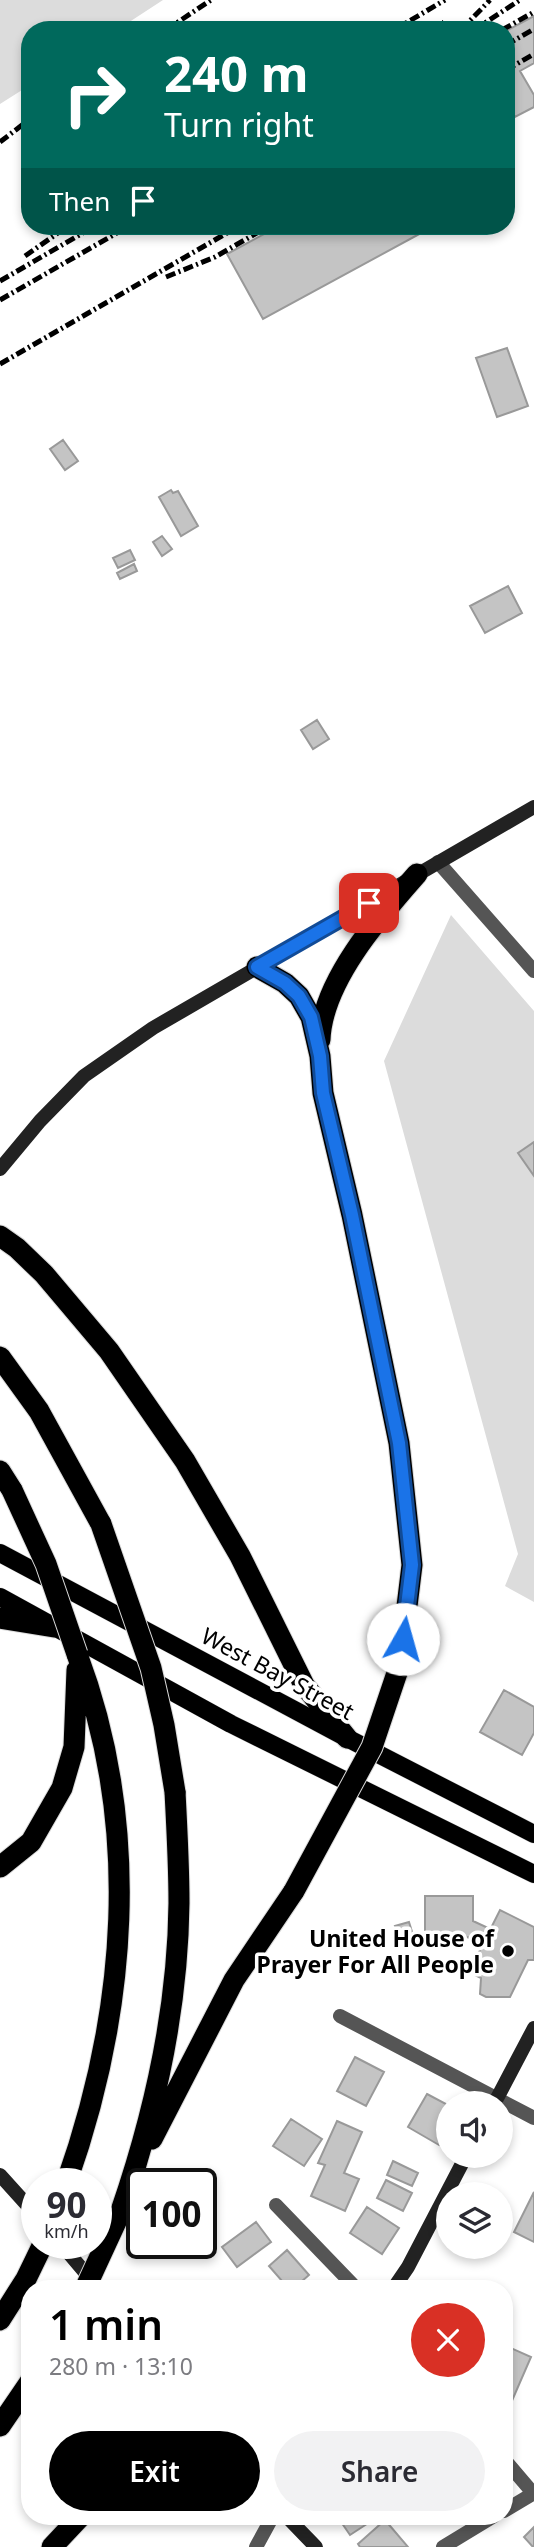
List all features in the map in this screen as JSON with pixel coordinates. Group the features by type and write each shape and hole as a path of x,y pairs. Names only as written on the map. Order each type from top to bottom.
{"highway":[{"path":"136,2168 234,1980 294,1891 372,1747 400,1664 412,1565 399,1443 352,1215 323,1093 320,1029 344,968 364,937 417,874"},
{"path":"257,967 285,983 299,996 311,1017 320,1056"},
{"path":"9,1242 44,1274 109,1350 185,1461 240,1556 304,1685 347,1738"},
{"path":"0,1357 39,1411 101,1524 151,1668 164,1725 175,1792 179,1905 175,1968 162,2061 136,2168"},
{"path":"0,1471 12,1490 46,1564 77,1654 85,1700 108,1762 117,1825 118,1951 106,2039 71,2168"},
{"path":"0,1618 54,1627"},
{"path":"0,1867 31,1842 62,1788 85,1700"},
{"path":"89,2280 126,2197"},
{"path":"24,2280 35,2259"},
{"path":"0,2320 21,2286"},
{"path":"0,2426 21,2395"},
{"path":"52,2547 73,2525"}],"main road":[{"name":"West Bay Street","path":"0,1553 347,1738 534,1834"},
{"path":"0,1597 231,1724 534,1874"}],"street":[{"path":"0,1169 40,1121 85,1076 153,1028 534,807"},
{"path":"438,862 534,971"},
{"path":"340,2016 478,2091"},
{"path":"501,2091 534,2028"},
{"path":"513,2109 534,2118"},
{"path":"399,2280 460,2168"},
{"path":"0,2175 21,2199"},
{"path":"276,2205 349,2280"},
{"path":"74,2259 91,2280"},
{"path":"513,2470 533,2493 513,2505"},
{"path":"256,2547 268,2525"},
{"path":"295,2525 316,2547"},
{"path":"443,2547 479,2525"}],"shaded area":[{"path":"0,0 163,0 131,21 21,21 21,91 0,104"},
{"path":"451,915 534,1011 534,1602 505,1586 518,1554 384,1061"}],"building":[{"path":"534,16 534,63 520,71 534,95 534,107 515,117 515,26"},
{"path":"262,235 417,235 263,319 227,254"},
{"path":"507,348 528,406 497,417 476,358"},
{"path":"63,440 78,461 65,470 50,449"},
{"path":"171,490 173,493 178,491 198,526 181,536 159,497"},
{"path":"162,536 172,549 162,556 153,542"},
{"path":"130,550 135,560 118,568 113,558"},
{"path":"134,564 137,571 120,579 117,573"},
{"path":"508,586 522,613 485,633 470,606"},
{"path":"317,720 329,739 313,749 301,730"},
{"path":"534,1142 534,1176 518,1153"},
{"path":"504,1690 534,1707 534,1733 522,1755 480,1732"},
{"path":"425,1896 473,1896 473,1921 488,1928 491,1928 500,1910 534,1927 534,1960 528,1960 510,1997 486,1997 480,1994 481,1978 469,1972 480,1950 480,1943 465,1936 461,1944 444,1944 425,1935"},
{"path":"409,1922 414,1938 401,1942 395,1926"},
{"path":"355,2057 384,2072 366,2106 337,2091"},
{"path":"427,2094 436,2099 436,2143 408,2127"},
{"path":"291,2119 322,2139 304,2166 273,2146"},
{"path":"337,2121 362,2132 344,2173 359,2179 345,2211 311,2196 325,2165 318,2163"},
{"path":"393,2161 418,2173 412,2186 387,2175"},
{"path":"386,2180 412,2193 403,2211 377,2198"},
{"path":"534,2192 534,2242 514,2232"},
{"path":"367,2207 399,2228 382,2254 350,2233"},
{"path":"256,2222 271,2242 237,2267 222,2247"},
{"path":"287,2250 309,2275 303,2280 281,2280 269,2266"},
{"path":"513,2349 531,2357 513,2398"},
{"path":"343,2525 365,2525 350,2535"},
{"path":"379,2525 389,2525 408,2547 360,2547 358,2544"},
{"path":"534,2527 534,2547 533,2547 524,2537"}],"railway":[{"path":"180,21 211,0"},
{"path":"409,21 445,0"},
{"path":"470,21 490,0"},
{"path":"488,21 520,0"},
{"path":"515,23 534,12"},
{"path":"515,40 534,29"},
{"path":"515,65 534,54"},
{"path":"0,142 21,126"},
{"path":"25,256 55,235"},
{"path":"0,281 79,235"},
{"path":"0,300 113,235"},
{"path":"0,364 223,235"},
{"path":"166,277 215,257 253,235"}],"place":[{"name":"United House of Prayer For All People","path":"508,1951"}],"route":[{"path":"369,903 257,967 285,983 299,996 311,1017 320,1056 323,1093 352,1215 399,1443 412,1565 403,1639"}]}
